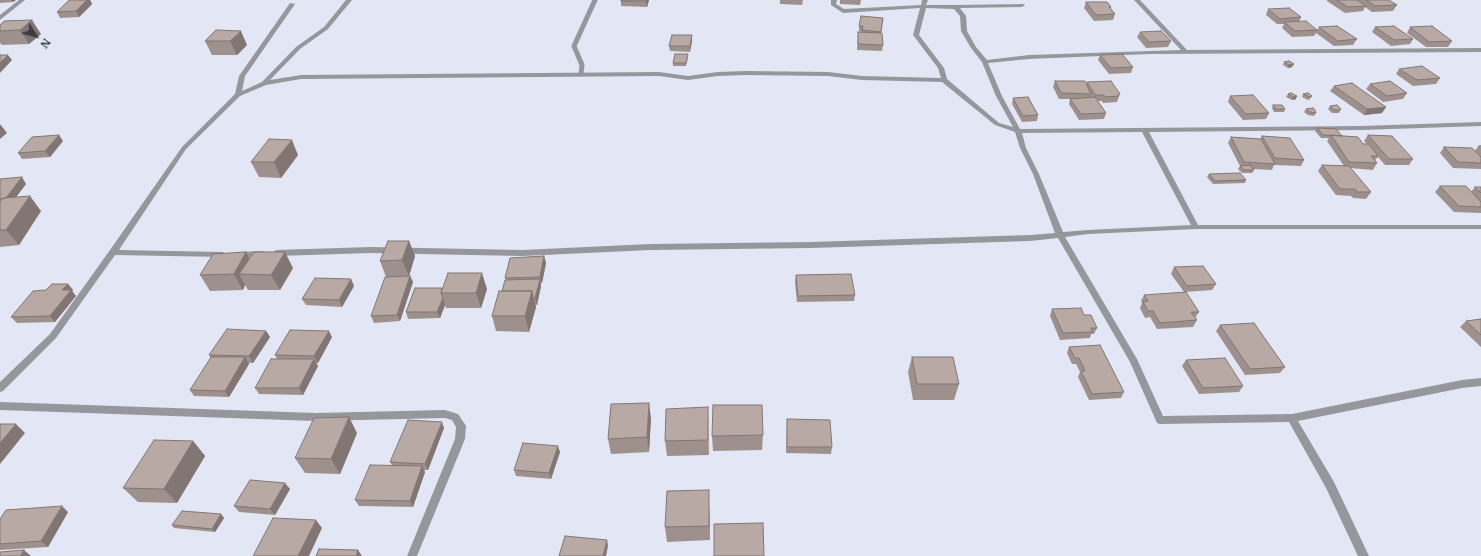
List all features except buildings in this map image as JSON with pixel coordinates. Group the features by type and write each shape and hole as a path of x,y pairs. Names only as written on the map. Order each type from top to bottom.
{"street":[{"path":"0,18 22,0"},
{"path":"264,83 298,48 326,28 349,0"},
{"path":"834,0 833,4 843,11 924,3 956,8 1022,6"},
{"path":"1137,0 1186,52"},
{"path":"924,3 916,35 941,68 944,80 997,124 1018,131 1361,128 1481,124"},
{"path":"238,95 242,76 292,4"},
{"path":"956,8 963,16 964,31 974,48 985,62 998,96 1018,131 1023,148 1036,174 1060,235 1134,360 1160,420 1292,418 1462,384 1481,382"},
{"path":"985,62 1029,57 1186,52 1481,50"},
{"path":"0,388 53,336 114,252 184,148 238,95 264,83 301,77 581,74 660,74 688,78 718,74 828,74 862,78 944,80"},
{"path":"1144,129 1196,227"},
{"path":"114,252 228,255 371,250 522,252 650,247 819,245 1030,238 1088,232 1196,227 1481,227"},
{"path":"0,406 316,418 445,414 455,417 461,426 460,439 412,556"},
{"path":"1292,418 1330,485 1364,556"}],"lane":[{"path":"581,74 582,65 574,46 595,0"}]}
